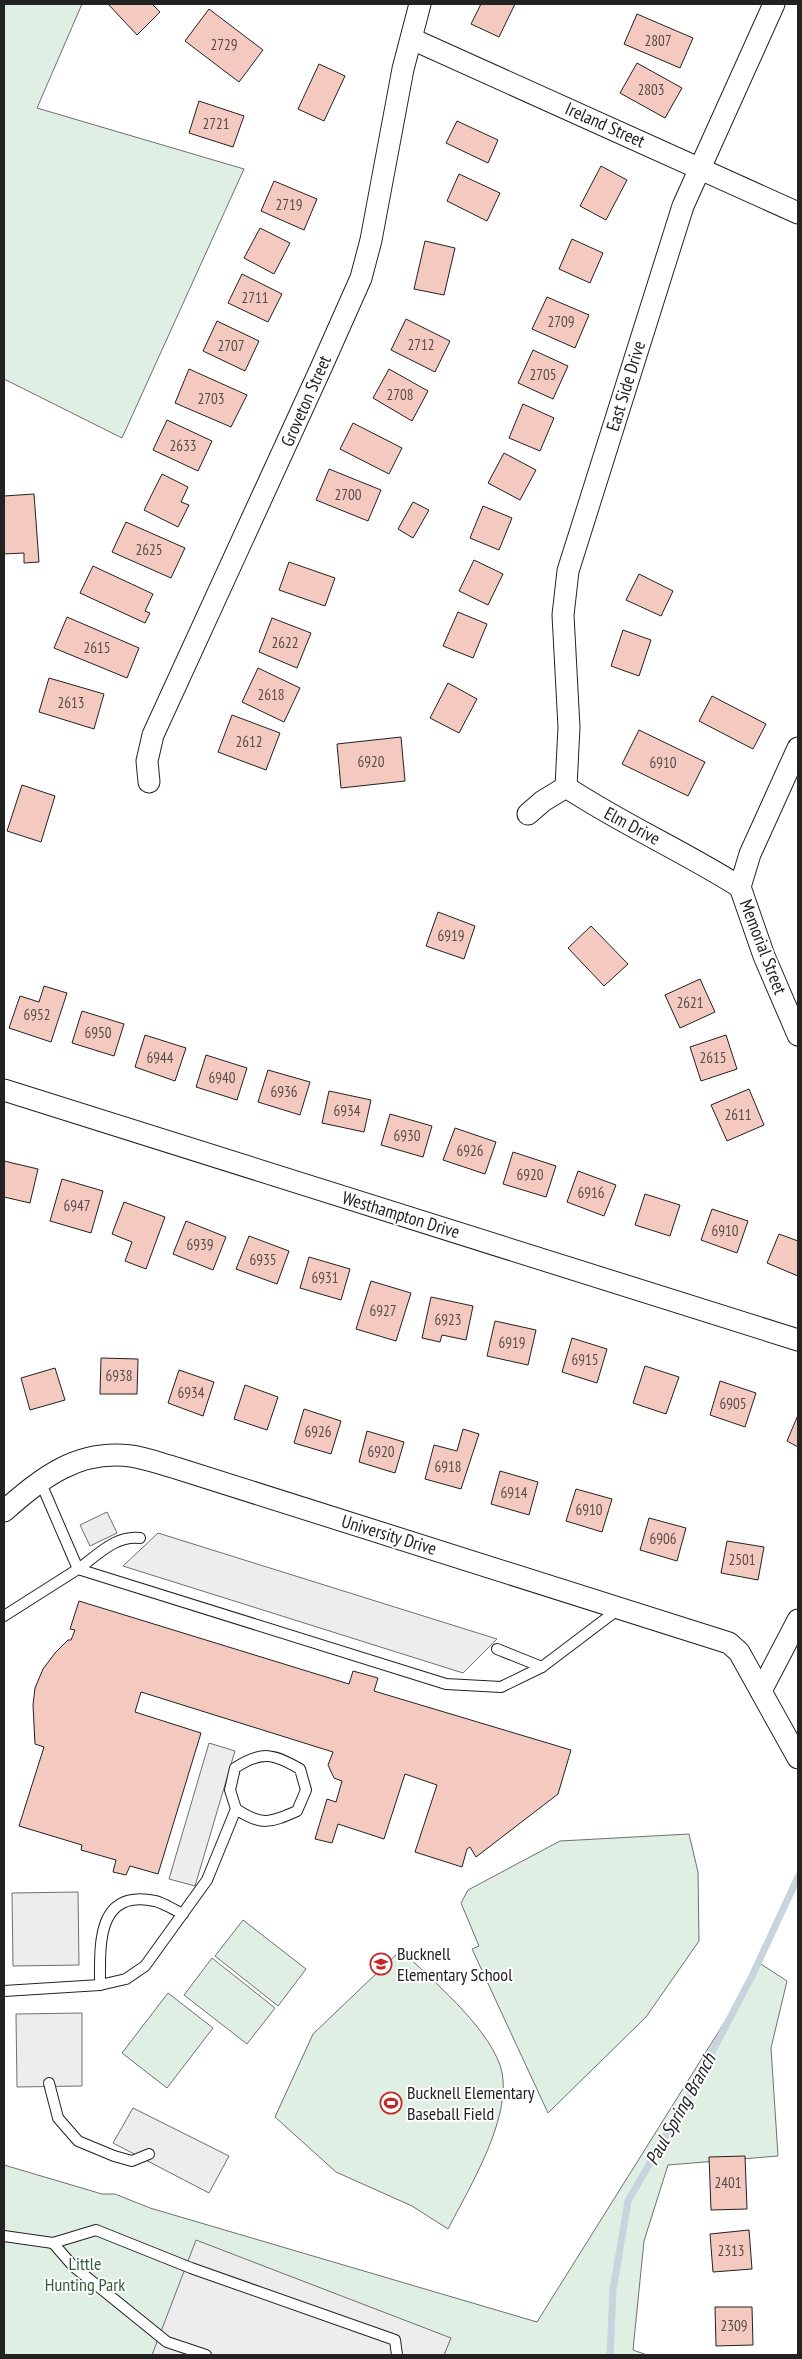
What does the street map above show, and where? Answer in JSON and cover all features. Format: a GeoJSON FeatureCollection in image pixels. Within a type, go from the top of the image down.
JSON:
{"type":"FeatureCollection","features":[{"type":"Feature","properties":{"kind":"street","name":"Groveton Street"},"geometry":{"type":"LineString","coordinates":[[149,782],[147,761],[153,735],[322,368],[361,278],[372,240],[403,70],[420,4]]}},
{"type":"Feature","properties":{"kind":"street","name":"East Side Drive"},"geometry":{"type":"LineString","coordinates":[[566,787],[568,727],[563,615],[568,571],[674,233],[699,168],[774,4]]}},
{"type":"Feature","properties":{"kind":"street","name":"Ireland Street"},"geometry":{"type":"LineString","coordinates":[[412,39],[798,213]]}},
{"type":"Feature","properties":{"kind":"street","name":"Memorial Street"},"geometry":{"type":"LineString","coordinates":[[798,748],[750,854],[740,887],[764,956],[798,1035]]}},
{"type":"Feature","properties":{"kind":"street"},"geometry":{"type":"LineString","coordinates":[[528,814],[542,801],[566,787]]}},
{"type":"Feature","properties":{"kind":"street","name":"Elm Drive"},"geometry":{"type":"LineString","coordinates":[[566,787],[604,812],[698,860],[740,887]]}},
{"type":"Feature","properties":{"kind":"street","name":"Westhampton Drive"},"geometry":{"type":"LineString","coordinates":[[4,1090],[798,1340]]}},
{"type":"Feature","properties":{"kind":"street","name":"University Drive"},"geometry":{"type":"LineString","coordinates":[[4,1512],[40,1482],[66,1465],[86,1458],[107,1455],[132,1456],[195,1474],[730,1643],[739,1652],[798,1758]]}},
{"type":"Feature","properties":{"kind":"street"},"geometry":{"type":"LineString","coordinates":[[761,1690],[798,1620]]}},
{"type":"Feature","properties":{"kind":"lane"},"geometry":{"type":"LineString","coordinates":[[40,1482],[78,1570],[446,1684],[501,1687],[542,1667],[620,1608]]}},
{"type":"Feature","properties":{"kind":"lane"},"geometry":{"type":"LineString","coordinates":[[4,1616],[78,1570],[115,1542],[128,1537],[140,1538]]}},
{"type":"Feature","properties":{"kind":"lane"},"geometry":{"type":"LineString","coordinates":[[497,1649],[542,1667]]}},
{"type":"Feature","properties":{"kind":"lane"},"geometry":{"type":"LineString","coordinates":[[4,1991],[100,1985],[126,1979],[145,1966],[207,1880],[236,1809],[230,1790],[235,1768],[249,1758],[277,1756],[300,1769],[306,1790],[297,1811],[274,1822],[251,1819],[236,1809]]}},
{"type":"Feature","properties":{"kind":"lane"},"geometry":{"type":"LineString","coordinates":[[100,1985],[100,1953],[105,1921],[116,1906],[134,1899],[156,1901],[183,1914]]}},
{"type":"Feature","properties":{"kind":"lane"},"geometry":{"type":"LineString","coordinates":[[49,2083],[58,2118],[78,2141],[114,2156],[132,2160],[148,2154]]}},
{"type":"Feature","properties":{"kind":"lane"},"geometry":{"type":"LineString","coordinates":[[4,2236],[53,2243],[96,2230],[191,2268],[395,2340],[397,2355]]}},
{"type":"Feature","properties":{"kind":"lane"},"geometry":{"type":"LineString","coordinates":[[53,2243],[73,2266],[167,2342],[206,2355]]}},
{"type":"Feature","properties":{"kind":"green space"},"geometry":{"type":"Polygon","coordinates":[[[4,4],[82,4],[37,108],[244,169],[122,438],[4,379],[4,4]]]}},
{"type":"Feature","properties":{"kind":"green space"},"geometry":{"type":"Polygon","coordinates":[[[689,1834],[698,1872],[699,1941],[646,2017],[548,2113],[472,1949],[479,1946],[461,1903],[468,1890],[560,1841],[689,1834]]]}},
{"type":"Feature","properties":{"kind":"green space"},"geometry":{"type":"Polygon","coordinates":[[[243,1920],[306,1969],[278,2006],[215,1956],[243,1920]]]}},
{"type":"Feature","properties":{"kind":"green space","name":"Bucknell Elementary Baseball Field"},"geometry":{"type":"Polygon","coordinates":[[[401,1950],[457,2003],[483,2034],[500,2065],[503,2084],[502,2105],[496,2127],[478,2171],[448,2229],[412,2206],[336,2172],[275,2117],[313,2034],[401,1950]]]}},
{"type":"Feature","properties":{"kind":"green space"},"geometry":{"type":"Polygon","coordinates":[[[212,1958],[275,2008],[247,2044],[184,1995],[212,1958]]]}},
{"type":"Feature","properties":{"kind":"green space","name":"Little Hunting Park"},"geometry":{"type":"Polygon","coordinates":[[[761,1964],[787,1981],[771,2048],[778,2156],[668,2165],[644,2241],[633,2350],[647,2355],[4,2355],[4,2165],[102,2194],[115,2194],[150,2208],[537,2322],[761,1964]]]}},
{"type":"Feature","properties":{"kind":"green space"},"geometry":{"type":"Polygon","coordinates":[[[168,1993],[213,2028],[167,2088],[122,2053],[168,1993]]]}},
{"type":"Feature","properties":{"kind":"shaded area"},"geometry":{"type":"Polygon","coordinates":[[[107,1512],[117,1533],[90,1546],[80,1525],[107,1512]]]}},
{"type":"Feature","properties":{"kind":"shaded area"},"geometry":{"type":"Polygon","coordinates":[[[158,1533],[497,1639],[463,1673],[123,1566],[158,1533]]]}},
{"type":"Feature","properties":{"kind":"shaded area"},"geometry":{"type":"Polygon","coordinates":[[[209,1743],[235,1751],[195,1886],[169,1879],[209,1743]]]}},
{"type":"Feature","properties":{"kind":"shaded area"},"geometry":{"type":"Polygon","coordinates":[[[78,1892],[79,1965],[13,1966],[12,1893],[78,1892]]]}},
{"type":"Feature","properties":{"kind":"shaded area"},"geometry":{"type":"Polygon","coordinates":[[[82,2013],[82,2086],[17,2087],[16,2014],[82,2013]]]}},
{"type":"Feature","properties":{"kind":"shaded area"},"geometry":{"type":"Polygon","coordinates":[[[133,2108],[229,2156],[209,2193],[113,2143],[133,2108]]]}},
{"type":"Feature","properties":{"kind":"shaded area"},"geometry":{"type":"Polygon","coordinates":[[[196,2240],[451,2338],[444,2355],[152,2355],[196,2240]]]}},
{"type":"Feature","properties":{"kind":"building"},"geometry":{"type":"Polygon","coordinates":[[[108,4],[152,4],[160,12],[137,35],[108,4]]]}},
{"type":"Feature","properties":{"kind":"building"},"geometry":{"type":"Polygon","coordinates":[[[481,4],[515,4],[499,37],[471,24],[481,4]]]}},
{"type":"Feature","properties":{"kind":"building"},"geometry":{"type":"Polygon","coordinates":[[[209,9],[263,50],[239,82],[185,41],[209,9]]]}},
{"type":"Feature","properties":{"kind":"building"},"geometry":{"type":"Polygon","coordinates":[[[637,14],[693,38],[680,68],[624,44],[637,14]]]}},
{"type":"Feature","properties":{"kind":"building"},"geometry":{"type":"Polygon","coordinates":[[[637,63],[682,88],[665,118],[620,93],[637,63]]]}},
{"type":"Feature","properties":{"kind":"building"},"geometry":{"type":"Polygon","coordinates":[[[319,64],[345,76],[324,121],[298,109],[319,64]]]}},
{"type":"Feature","properties":{"kind":"building"},"geometry":{"type":"Polygon","coordinates":[[[199,101],[244,116],[233,147],[189,133],[199,101]]]}},
{"type":"Feature","properties":{"kind":"building"},"geometry":{"type":"Polygon","coordinates":[[[457,121],[498,140],[488,163],[446,143],[457,121]]]}},
{"type":"Feature","properties":{"kind":"building"},"geometry":{"type":"Polygon","coordinates":[[[601,166],[627,180],[606,220],[580,206],[601,166]]]}},
{"type":"Feature","properties":{"kind":"building"},"geometry":{"type":"Polygon","coordinates":[[[459,174],[500,193],[487,221],[447,201],[459,174]]]}},
{"type":"Feature","properties":{"kind":"building"},"geometry":{"type":"Polygon","coordinates":[[[274,181],[317,199],[304,230],[261,211],[274,181]]]}},
{"type":"Feature","properties":{"kind":"building"},"geometry":{"type":"Polygon","coordinates":[[[260,228],[290,243],[274,274],[244,258],[260,228]]]}},
{"type":"Feature","properties":{"kind":"building"},"geometry":{"type":"Polygon","coordinates":[[[572,239],[603,253],[590,283],[559,269],[572,239]]]}},
{"type":"Feature","properties":{"kind":"building"},"geometry":{"type":"Polygon","coordinates":[[[425,241],[455,248],[444,295],[414,289],[425,241]]]}},
{"type":"Feature","properties":{"kind":"building"},"geometry":{"type":"Polygon","coordinates":[[[242,274],[282,294],[268,322],[228,303],[242,274]]]}},
{"type":"Feature","properties":{"kind":"building"},"geometry":{"type":"Polygon","coordinates":[[[547,297],[589,315],[575,348],[532,329],[547,297]]]}},
{"type":"Feature","properties":{"kind":"building"},"geometry":{"type":"Polygon","coordinates":[[[406,319],[450,341],[435,372],[391,350],[406,319]]]}},
{"type":"Feature","properties":{"kind":"building"},"geometry":{"type":"Polygon","coordinates":[[[217,321],[259,341],[245,371],[203,351],[217,321]]]}},
{"type":"Feature","properties":{"kind":"building"},"geometry":{"type":"Polygon","coordinates":[[[533,350],[568,366],[553,399],[518,383],[533,350]]]}},
{"type":"Feature","properties":{"kind":"building"},"geometry":{"type":"Polygon","coordinates":[[[189,369],[247,395],[231,427],[175,403],[189,369]]]}},
{"type":"Feature","properties":{"kind":"building"},"geometry":{"type":"Polygon","coordinates":[[[389,369],[428,391],[412,421],[373,398],[389,369]]]}},
{"type":"Feature","properties":{"kind":"building"},"geometry":{"type":"Polygon","coordinates":[[[523,404],[554,418],[540,451],[509,438],[523,404]]]}},
{"type":"Feature","properties":{"kind":"building"},"geometry":{"type":"Polygon","coordinates":[[[167,420],[212,441],[198,471],[153,450],[167,420]]]}},
{"type":"Feature","properties":{"kind":"building"},"geometry":{"type":"Polygon","coordinates":[[[353,423],[402,448],[389,474],[340,449],[353,423]]]}},
{"type":"Feature","properties":{"kind":"building"},"geometry":{"type":"Polygon","coordinates":[[[504,453],[536,470],[520,500],[488,483],[504,453]]]}},
{"type":"Feature","properties":{"kind":"building"},"geometry":{"type":"Polygon","coordinates":[[[329,469],[381,490],[368,521],[316,500],[329,469]]]}},
{"type":"Feature","properties":{"kind":"building"},"geometry":{"type":"Polygon","coordinates":[[[162,474],[188,487],[181,502],[189,505],[178,527],[144,510],[162,474]]]}},
{"type":"Feature","properties":{"kind":"building"},"geometry":{"type":"Polygon","coordinates":[[[34,494],[39,562],[24,563],[24,553],[4,554],[4,496],[34,494]]]}},
{"type":"Feature","properties":{"kind":"building"},"geometry":{"type":"Polygon","coordinates":[[[413,502],[429,510],[413,538],[398,529],[413,502]]]}},
{"type":"Feature","properties":{"kind":"building"},"geometry":{"type":"Polygon","coordinates":[[[483,506],[512,518],[499,550],[470,538],[483,506]]]}},
{"type":"Feature","properties":{"kind":"building"},"geometry":{"type":"Polygon","coordinates":[[[126,522],[185,548],[171,578],[112,552],[126,522]]]}},
{"type":"Feature","properties":{"kind":"building"},"geometry":{"type":"Polygon","coordinates":[[[474,560],[503,574],[488,605],[459,591],[474,560]]]}},
{"type":"Feature","properties":{"kind":"building"},"geometry":{"type":"Polygon","coordinates":[[[289,562],[335,578],[325,606],[279,590],[289,562]]]}},
{"type":"Feature","properties":{"kind":"building"},"geometry":{"type":"Polygon","coordinates":[[[93,566],[153,594],[145,611],[150,613],[145,623],[80,593],[93,566]]]}},
{"type":"Feature","properties":{"kind":"building"},"geometry":{"type":"Polygon","coordinates":[[[639,574],[673,591],[661,616],[626,600],[639,574]]]}},
{"type":"Feature","properties":{"kind":"building"},"geometry":{"type":"Polygon","coordinates":[[[458,612],[487,624],[473,658],[443,646],[458,612]]]}},
{"type":"Feature","properties":{"kind":"building"},"geometry":{"type":"Polygon","coordinates":[[[67,617],[139,648],[127,678],[54,648],[67,617]]]}},
{"type":"Feature","properties":{"kind":"building"},"geometry":{"type":"Polygon","coordinates":[[[272,618],[311,633],[297,668],[259,652],[272,618]]]}},
{"type":"Feature","properties":{"kind":"building"},"geometry":{"type":"Polygon","coordinates":[[[623,630],[651,640],[639,676],[611,666],[623,630]]]}},
{"type":"Feature","properties":{"kind":"building"},"geometry":{"type":"Polygon","coordinates":[[[258,668],[300,688],[284,722],[242,702],[258,668]]]}},
{"type":"Feature","properties":{"kind":"building"},"geometry":{"type":"Polygon","coordinates":[[[49,678],[104,694],[94,729],[39,712],[49,678]]]}},
{"type":"Feature","properties":{"kind":"building"},"geometry":{"type":"Polygon","coordinates":[[[448,683],[477,699],[459,733],[430,718],[448,683]]]}},
{"type":"Feature","properties":{"kind":"building"},"geometry":{"type":"Polygon","coordinates":[[[712,696],[766,724],[753,749],[699,721],[712,696]]]}},
{"type":"Feature","properties":{"kind":"building"},"geometry":{"type":"Polygon","coordinates":[[[232,715],[280,733],[266,770],[218,752],[232,715]]]}},
{"type":"Feature","properties":{"kind":"building"},"geometry":{"type":"Polygon","coordinates":[[[639,730],[705,762],[688,796],[622,764],[639,730]]]}},
{"type":"Feature","properties":{"kind":"building"},"geometry":{"type":"Polygon","coordinates":[[[401,737],[405,781],[341,788],[337,744],[401,737]]]}},
{"type":"Feature","properties":{"kind":"building"},"geometry":{"type":"Polygon","coordinates":[[[22,785],[55,796],[41,842],[7,831],[22,785]]]}},
{"type":"Feature","properties":{"kind":"building"},"geometry":{"type":"Polygon","coordinates":[[[438,912],[475,926],[464,959],[426,946],[438,912]]]}},
{"type":"Feature","properties":{"kind":"building"},"geometry":{"type":"Polygon","coordinates":[[[591,926],[628,964],[604,986],[568,948],[591,926]]]}},
{"type":"Feature","properties":{"kind":"building"},"geometry":{"type":"Polygon","coordinates":[[[700,979],[715,1012],[680,1028],[665,995],[700,979]]]}},
{"type":"Feature","properties":{"kind":"building"},"geometry":{"type":"Polygon","coordinates":[[[44,986],[67,993],[51,1042],[9,1028],[20,996],[39,1002],[44,986]]]}},
{"type":"Feature","properties":{"kind":"building"},"geometry":{"type":"Polygon","coordinates":[[[82,1011],[124,1024],[114,1056],[72,1043],[82,1011]]]}},
{"type":"Feature","properties":{"kind":"building"},"geometry":{"type":"Polygon","coordinates":[[[145,1035],[186,1048],[175,1081],[135,1067],[145,1035]]]}},
{"type":"Feature","properties":{"kind":"building"},"geometry":{"type":"Polygon","coordinates":[[[726,1035],[737,1069],[701,1081],[690,1047],[726,1035]]]}},
{"type":"Feature","properties":{"kind":"building"},"geometry":{"type":"Polygon","coordinates":[[[206,1055],[247,1068],[237,1100],[196,1087],[206,1055]]]}},
{"type":"Feature","properties":{"kind":"building"},"geometry":{"type":"Polygon","coordinates":[[[268,1070],[310,1082],[300,1115],[258,1102],[268,1070]]]}},
{"type":"Feature","properties":{"kind":"building"},"geometry":{"type":"Polygon","coordinates":[[[749,1089],[764,1125],[727,1141],[711,1105],[749,1089]]]}},
{"type":"Feature","properties":{"kind":"building"},"geometry":{"type":"Polygon","coordinates":[[[329,1091],[371,1100],[364,1132],[322,1123],[329,1091]]]}},
{"type":"Feature","properties":{"kind":"building"},"geometry":{"type":"Polygon","coordinates":[[[390,1114],[432,1126],[423,1157],[381,1145],[390,1114]]]}},
{"type":"Feature","properties":{"kind":"building"},"geometry":{"type":"Polygon","coordinates":[[[455,1128],[496,1142],[485,1174],[443,1160],[455,1128]]]}},
{"type":"Feature","properties":{"kind":"building"},"geometry":{"type":"Polygon","coordinates":[[[513,1152],[556,1166],[546,1197],[503,1184],[513,1152]]]}},
{"type":"Feature","properties":{"kind":"building"},"geometry":{"type":"Polygon","coordinates":[[[4,1161],[38,1169],[30,1203],[4,1197],[4,1161]]]}},
{"type":"Feature","properties":{"kind":"building"},"geometry":{"type":"Polygon","coordinates":[[[578,1171],[616,1185],[604,1216],[567,1202],[578,1171]]]}},
{"type":"Feature","properties":{"kind":"building"},"geometry":{"type":"Polygon","coordinates":[[[62,1179],[103,1191],[91,1233],[50,1221],[62,1179]]]}},
{"type":"Feature","properties":{"kind":"building"},"geometry":{"type":"Polygon","coordinates":[[[645,1194],[680,1205],[670,1236],[635,1225],[645,1194]]]}},
{"type":"Feature","properties":{"kind":"building"},"geometry":{"type":"Polygon","coordinates":[[[124,1202],[165,1217],[146,1269],[125,1261],[132,1242],[112,1234],[124,1202]]]}},
{"type":"Feature","properties":{"kind":"building"},"geometry":{"type":"Polygon","coordinates":[[[712,1209],[748,1221],[737,1253],[701,1240],[712,1209]]]}},
{"type":"Feature","properties":{"kind":"building"},"geometry":{"type":"Polygon","coordinates":[[[186,1221],[226,1237],[213,1270],[173,1254],[186,1221]]]}},
{"type":"Feature","properties":{"kind":"building"},"geometry":{"type":"Polygon","coordinates":[[[779,1234],[798,1241],[798,1276],[767,1263],[779,1234]]]}},
{"type":"Feature","properties":{"kind":"building"},"geometry":{"type":"Polygon","coordinates":[[[249,1236],[289,1251],[277,1284],[236,1269],[249,1236]]]}},
{"type":"Feature","properties":{"kind":"building"},"geometry":{"type":"Polygon","coordinates":[[[309,1257],[350,1269],[341,1300],[300,1288],[309,1257]]]}},
{"type":"Feature","properties":{"kind":"building"},"geometry":{"type":"Polygon","coordinates":[[[371,1281],[411,1293],[396,1341],[356,1329],[371,1281]]]}},
{"type":"Feature","properties":{"kind":"building"},"geometry":{"type":"Polygon","coordinates":[[[431,1297],[473,1306],[466,1340],[442,1335],[440,1342],[422,1338],[431,1297]]]}},
{"type":"Feature","properties":{"kind":"building"},"geometry":{"type":"Polygon","coordinates":[[[495,1321],[536,1330],[528,1365],[487,1356],[495,1321]]]}},
{"type":"Feature","properties":{"kind":"building"},"geometry":{"type":"Polygon","coordinates":[[[572,1338],[607,1349],[597,1383],[562,1372],[572,1338]]]}},
{"type":"Feature","properties":{"kind":"building"},"geometry":{"type":"Polygon","coordinates":[[[101,1358],[138,1359],[137,1394],[100,1394],[101,1358]]]}},
{"type":"Feature","properties":{"kind":"building"},"geometry":{"type":"Polygon","coordinates":[[[645,1366],[679,1377],[666,1414],[633,1403],[645,1366]]]}},
{"type":"Feature","properties":{"kind":"building"},"geometry":{"type":"Polygon","coordinates":[[[55,1368],[65,1400],[30,1410],[21,1378],[55,1368]]]}},
{"type":"Feature","properties":{"kind":"building"},"geometry":{"type":"Polygon","coordinates":[[[179,1370],[214,1382],[203,1416],[168,1403],[179,1370]]]}},
{"type":"Feature","properties":{"kind":"building"},"geometry":{"type":"Polygon","coordinates":[[[720,1381],[756,1393],[745,1427],[710,1415],[720,1381]]]}},
{"type":"Feature","properties":{"kind":"building"},"geometry":{"type":"Polygon","coordinates":[[[245,1385],[278,1397],[267,1430],[234,1419],[245,1385]]]}},
{"type":"Feature","properties":{"kind":"building"},"geometry":{"type":"Polygon","coordinates":[[[304,1409],[341,1421],[331,1454],[294,1443],[304,1409]]]}},
{"type":"Feature","properties":{"kind":"building"},"geometry":{"type":"Polygon","coordinates":[[[798,1415],[798,1447],[787,1441],[798,1415]]]}},
{"type":"Feature","properties":{"kind":"building"},"geometry":{"type":"Polygon","coordinates":[[[463,1429],[479,1434],[461,1489],[425,1479],[434,1445],[457,1451],[463,1429]]]}},
{"type":"Feature","properties":{"kind":"building"},"geometry":{"type":"Polygon","coordinates":[[[367,1431],[404,1442],[395,1473],[359,1462],[367,1431]]]}},
{"type":"Feature","properties":{"kind":"building"},"geometry":{"type":"Polygon","coordinates":[[[500,1471],[538,1482],[529,1515],[491,1504],[500,1471]]]}},
{"type":"Feature","properties":{"kind":"building"},"geometry":{"type":"Polygon","coordinates":[[[576,1489],[612,1499],[602,1532],[566,1521],[576,1489]]]}},
{"type":"Feature","properties":{"kind":"building"},"geometry":{"type":"Polygon","coordinates":[[[649,1518],[686,1528],[677,1561],[640,1550],[649,1518]]]}},
{"type":"Feature","properties":{"kind":"building"},"geometry":{"type":"Polygon","coordinates":[[[727,1541],[764,1547],[758,1580],[721,1573],[727,1541]]]}},
{"type":"Feature","properties":{"kind":"building"},"geometry":{"type":"Polygon","coordinates":[[[79,1601],[349,1684],[353,1671],[378,1678],[374,1691],[571,1750],[558,1794],[476,1857],[470,1847],[467,1849],[462,1867],[415,1852],[437,1785],[405,1774],[384,1839],[338,1824],[332,1843],[315,1839],[327,1799],[336,1802],[342,1781],[334,1778],[328,1765],[333,1752],[141,1692],[135,1712],[201,1733],[158,1874],[130,1866],[126,1875],[113,1872],[116,1860],[81,1850],[82,1845],[19,1826],[44,1747],[35,1744],[33,1705],[35,1688],[43,1669],[55,1653],[68,1640],[71,1640],[75,1630],[70,1629],[79,1601]]]}},
{"type":"Feature","properties":{"kind":"building"},"geometry":{"type":"Polygon","coordinates":[[[745,2156],[747,2209],[711,2210],[709,2157],[745,2156]]]}},
{"type":"Feature","properties":{"kind":"building"},"geometry":{"type":"Polygon","coordinates":[[[749,2230],[752,2269],[713,2272],[710,2234],[749,2230]]]}},
{"type":"Feature","properties":{"kind":"building"},"geometry":{"type":"Polygon","coordinates":[[[715,2307],[752,2307],[753,2345],[716,2346],[715,2307]]]}},
{"type":"Feature","properties":{"kind":"waterway","name":"Paul Spring Branch"},"geometry":{"type":"LineString","coordinates":[[610,2355],[613,2290],[628,2201],[690,2094],[752,1976],[798,1877]]}},
{"type":"Feature","properties":{"kind":"place","name":"Bucknell Elementary School"},"geometry":{"type":"Point","coordinates":[381,1964]}},
{"type":"Feature","properties":{"kind":"place","name":"Bucknell Elementary Baseball Field"},"geometry":{"type":"Point","coordinates":[391,2103]}}]}
